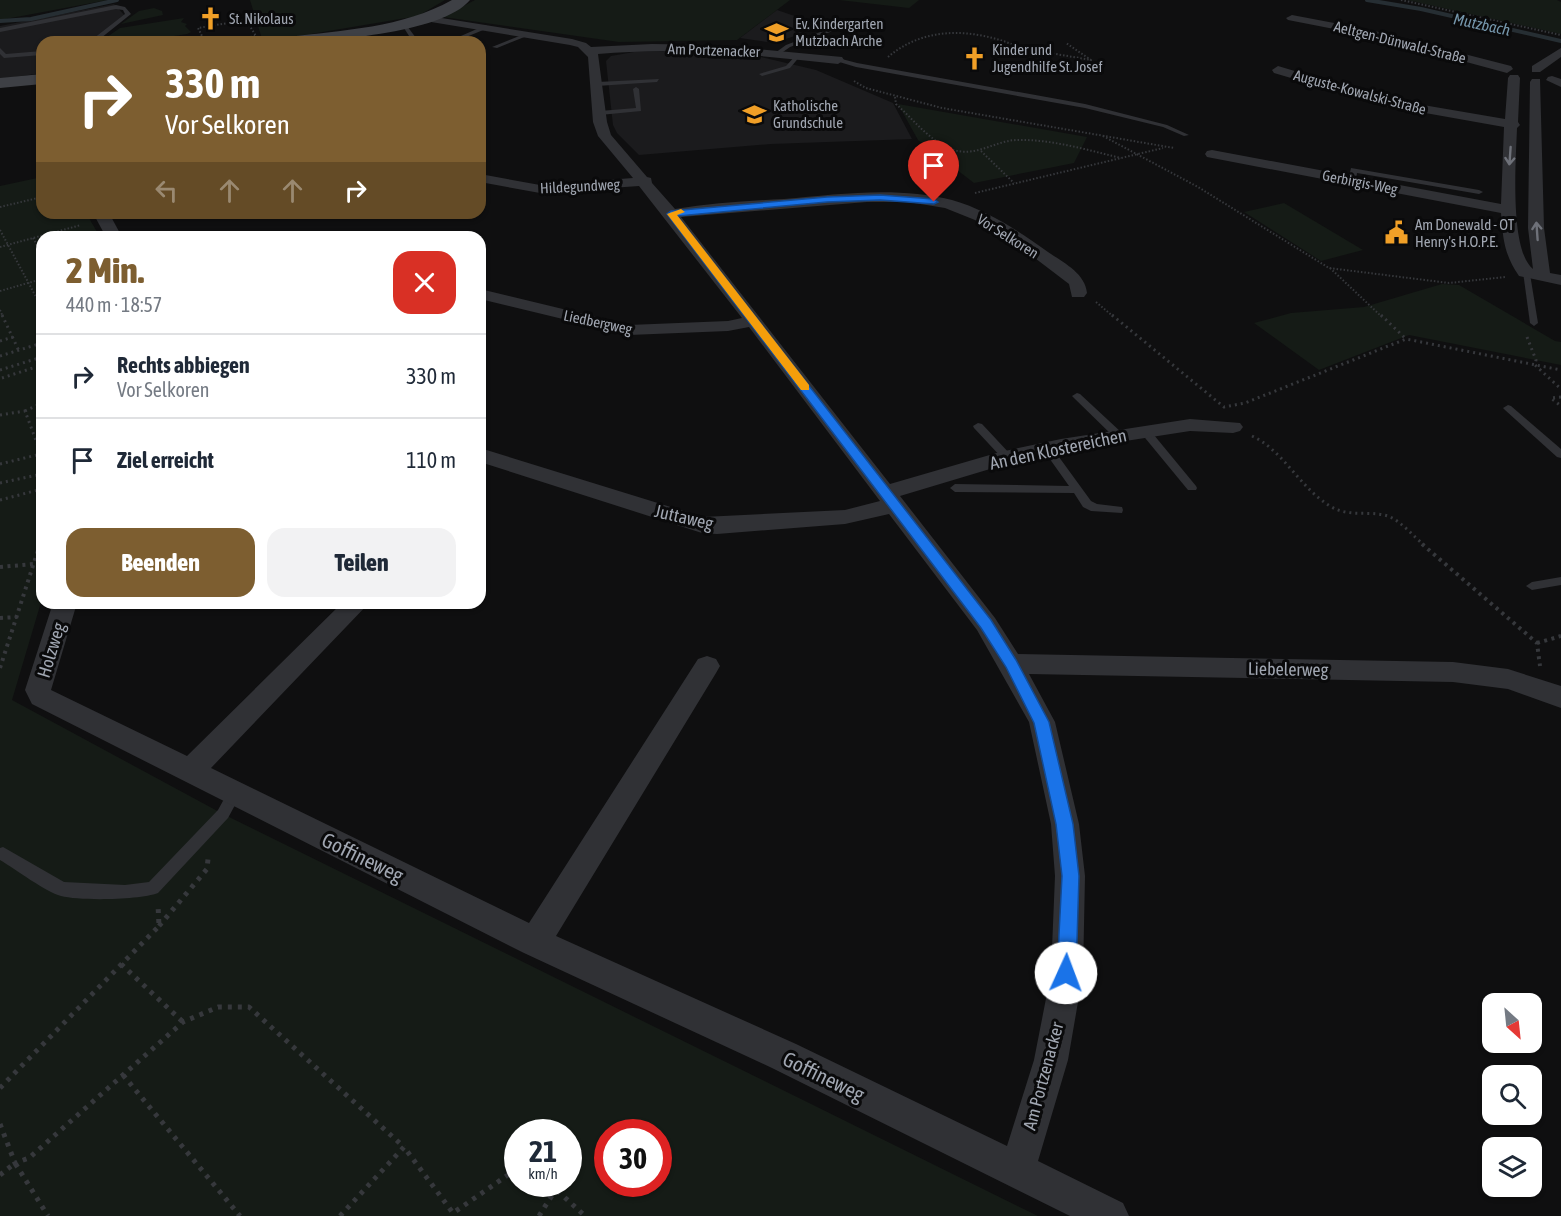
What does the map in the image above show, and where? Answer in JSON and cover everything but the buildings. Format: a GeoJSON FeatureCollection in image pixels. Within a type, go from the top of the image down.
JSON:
{"type":"FeatureCollection","features":[{"type":"Feature","properties":{"kind":"main road"},"geometry":{"type":"LineString","coordinates":[[344,36],[413,21],[463,0]]}},
{"type":"Feature","properties":{"kind":"main road"},"geometry":{"type":"LineString","coordinates":[[0,83],[36,80]]}},
{"type":"Feature","properties":{"kind":"street","name":"Aeltgen-Dünwald-Straße"},"geometry":{"type":"LineString","coordinates":[[1292,18],[1371,33],[1531,74]]}},
{"type":"Feature","properties":{"kind":"street","name":"Am Portzenacker"},"geometry":{"type":"LineString","coordinates":[[413,21],[485,36]]}},
{"type":"Feature","properties":{"kind":"street","name":"Am Portzenacker"},"geometry":{"type":"LineString","coordinates":[[486,36],[529,34],[572,42],[590,51],[594,56],[602,129],[605,135],[646,181],[986,624],[1011,664],[1042,722],[1065,824],[1070,876],[1066,973],[1051,1060],[1017,1171]]}},
{"type":"Feature","properties":{"kind":"street","name":"Am Portzenacker"},"geometry":{"type":"LineString","coordinates":[[590,51],[616,48],[725,48],[838,60]]}},
{"type":"Feature","properties":{"kind":"street"},"geometry":{"type":"LineString","coordinates":[[1561,52],[1531,74],[1513,124],[1508,210],[1515,261],[1534,274],[1561,280]]}},
{"type":"Feature","properties":{"kind":"street","name":"Auguste-Kowalski-Straße"},"geometry":{"type":"LineString","coordinates":[[1278,70],[1386,102],[1513,124]]}},
{"type":"Feature","properties":{"kind":"street"},"geometry":{"type":"LineString","coordinates":[[1531,74],[1536,228],[1534,274]]}},
{"type":"Feature","properties":{"kind":"street","name":"Gerbirgis-Weg"},"geometry":{"type":"LineString","coordinates":[[1212,154],[1352,181],[1412,186],[1508,210]]}},
{"type":"Feature","properties":{"kind":"street","name":"Hildegundweg"},"geometry":{"type":"LineString","coordinates":[[486,179],[540,189],[646,181]]}},
{"type":"Feature","properties":{"kind":"street","name":"Vor Selkoren"},"geometry":{"type":"LineString","coordinates":[[671,214],[815,201],[880,198],[949,204],[994,224],[1064,272],[1077,282],[1078,293]]}},
{"type":"Feature","properties":{"kind":"street","name":"Liedbergweg"},"geometry":{"type":"LineString","coordinates":[[486,295],[629,330],[728,326],[754,321]]}},
{"type":"Feature","properties":{"kind":"street","name":"An den Klostereichen"},"geometry":{"type":"LineString","coordinates":[[891,499],[1007,458],[1047,448],[1190,425],[1233,427]]}},
{"type":"Feature","properties":{"kind":"street","name":"Juttaweg"},"geometry":{"type":"LineString","coordinates":[[486,457],[702,525],[717,526],[845,517],[891,499]]}},
{"type":"Feature","properties":{"kind":"street","name":"Holzweg"},"geometry":{"type":"LineString","coordinates":[[41,697],[38,690],[63,609]]}},
{"type":"Feature","properties":{"kind":"street"},"geometry":{"type":"LineString","coordinates":[[190,771],[351,609]]}},
{"type":"Feature","properties":{"kind":"street","name":"Liebelerweg"},"geometry":{"type":"LineString","coordinates":[[1011,664],[1453,672],[1495,676],[1552,693]]}},
{"type":"Feature","properties":{"kind":"street"},"geometry":{"type":"LineString","coordinates":[[536,942],[707,666]]}},
{"type":"Feature","properties":{"kind":"street","name":"Goffineweg"},"geometry":{"type":"LineString","coordinates":[[41,697],[536,942],[784,1056],[1110,1216]]}},
{"type":"Feature","properties":{"kind":"lane"},"geometry":{"type":"LineString","coordinates":[[0,30],[117,7],[126,10],[128,14],[100,36]]}},
{"type":"Feature","properties":{"kind":"lane"},"geometry":{"type":"LineString","coordinates":[[413,21],[415,36]]}},
{"type":"Feature","properties":{"kind":"lane"},"geometry":{"type":"LineString","coordinates":[[778,53],[788,46],[839,27]]}},
{"type":"Feature","properties":{"kind":"lane"},"geometry":{"type":"LineString","coordinates":[[486,37],[490,37]]}},
{"type":"Feature","properties":{"kind":"lane"},"geometry":{"type":"LineString","coordinates":[[0,50],[4,56],[12,57],[36,54]]}},
{"type":"Feature","properties":{"kind":"lane"},"geometry":{"type":"LineString","coordinates":[[762,74],[788,67],[798,55]]}},
{"type":"Feature","properties":{"kind":"lane"},"geometry":{"type":"LineString","coordinates":[[838,60],[1085,106],[1165,126],[1186,135]]}},
{"type":"Feature","properties":{"kind":"lane"},"geometry":{"type":"LineString","coordinates":[[597,84],[657,80]]}},
{"type":"Feature","properties":{"kind":"lane"},"geometry":{"type":"LineString","coordinates":[[600,113],[639,110],[636,89]]}},
{"type":"Feature","properties":{"kind":"lane"},"geometry":{"type":"LineString","coordinates":[[1412,186],[1479,192]]}},
{"type":"Feature","properties":{"kind":"lane"},"geometry":{"type":"LineString","coordinates":[[1534,274],[1534,323]]}},
{"type":"Feature","properties":{"kind":"lane"},"geometry":{"type":"LineString","coordinates":[[1077,396],[1118,435]]}},
{"type":"Feature","properties":{"kind":"lane"},"geometry":{"type":"LineString","coordinates":[[1508,408],[1561,455]]}},
{"type":"Feature","properties":{"kind":"lane"},"geometry":{"type":"LineString","coordinates":[[978,426],[1007,458]]}},
{"type":"Feature","properties":{"kind":"lane"},"geometry":{"type":"LineString","coordinates":[[1145,431],[1192,488]]}},
{"type":"Feature","properties":{"kind":"lane"},"geometry":{"type":"LineString","coordinates":[[1047,448],[1091,507],[1118,510]]}},
{"type":"Feature","properties":{"kind":"lane"},"geometry":{"type":"LineString","coordinates":[[955,488],[1077,490]]}},
{"type":"Feature","properties":{"kind":"lane"},"geometry":{"type":"LineString","coordinates":[[1532,586],[1561,581]]}},
{"type":"Feature","properties":{"kind":"lane"},"geometry":{"type":"LineString","coordinates":[[3,854],[62,889],[125,892],[153,888],[223,814],[234,794]]}},
{"type":"Feature","properties":{"kind":"path"},"geometry":{"type":"LineString","coordinates":[[1401,0],[1561,35]]}},
{"type":"Feature","properties":{"kind":"path"},"geometry":{"type":"LineString","coordinates":[[202,36],[198,28],[246,20],[256,36]]}},
{"type":"Feature","properties":{"kind":"path"},"geometry":{"type":"LineString","coordinates":[[878,69],[893,51],[924,36],[940,33],[989,37],[1029,49],[1091,60],[1066,43]]}},
{"type":"Feature","properties":{"kind":"path"},"geometry":{"type":"LineString","coordinates":[[1029,49],[1045,60]]}},
{"type":"Feature","properties":{"kind":"path"},"geometry":{"type":"LineString","coordinates":[[838,60],[844,74],[866,88],[895,97],[1212,154]]}},
{"type":"Feature","properties":{"kind":"path"},"geometry":{"type":"LineString","coordinates":[[895,97],[896,104],[937,141],[951,149],[981,151],[1003,142],[1019,140],[1069,146],[1121,158]]}},
{"type":"Feature","properties":{"kind":"path"},"geometry":{"type":"LineString","coordinates":[[1103,136],[1198,187],[1329,268],[1406,339],[1561,370]]}},
{"type":"Feature","properties":{"kind":"path"},"geometry":{"type":"LineString","coordinates":[[949,204],[966,196],[1014,183],[1166,147]]}},
{"type":"Feature","properties":{"kind":"path"},"geometry":{"type":"LineString","coordinates":[[981,151],[1014,183]]}},
{"type":"Feature","properties":{"kind":"path"},"geometry":{"type":"LineString","coordinates":[[0,207],[36,198]]}},
{"type":"Feature","properties":{"kind":"path"},"geometry":{"type":"LineString","coordinates":[[57,231],[81,225]]}},
{"type":"Feature","properties":{"kind":"path"},"geometry":{"type":"LineString","coordinates":[[0,230],[36,297]]}},
{"type":"Feature","properties":{"kind":"path"},"geometry":{"type":"LineString","coordinates":[[0,247],[36,237]]}},
{"type":"Feature","properties":{"kind":"path"},"geometry":{"type":"LineString","coordinates":[[33,238],[36,243]]}},
{"type":"Feature","properties":{"kind":"path"},"geometry":{"type":"LineString","coordinates":[[1329,268],[1449,283],[1534,274]]}},
{"type":"Feature","properties":{"kind":"path"},"geometry":{"type":"LineString","coordinates":[[0,291],[36,281]]}},
{"type":"Feature","properties":{"kind":"path"},"geometry":{"type":"LineString","coordinates":[[1078,293],[1095,302],[1224,406],[1245,403],[1355,362],[1406,339]]}},
{"type":"Feature","properties":{"kind":"path"},"geometry":{"type":"LineString","coordinates":[[0,310],[19,351]]}},
{"type":"Feature","properties":{"kind":"path"},"geometry":{"type":"LineString","coordinates":[[1534,323],[1527,326],[1527,336],[1536,360],[1535,365]]}},
{"type":"Feature","properties":{"kind":"path"},"geometry":{"type":"LineString","coordinates":[[0,341],[12,337]]}},
{"type":"Feature","properties":{"kind":"path"},"geometry":{"type":"LineString","coordinates":[[0,356],[36,346]]}},
{"type":"Feature","properties":{"kind":"path"},"geometry":{"type":"LineString","coordinates":[[36,359],[0,372],[1,378],[36,367]]}},
{"type":"Feature","properties":{"kind":"path"},"geometry":{"type":"LineString","coordinates":[[1535,365],[1561,389]]}},
{"type":"Feature","properties":{"kind":"path"},"geometry":{"type":"LineString","coordinates":[[1561,397],[1551,398],[1561,406]]}},
{"type":"Feature","properties":{"kind":"path"},"geometry":{"type":"LineString","coordinates":[[0,415],[25,411],[36,406]]}},
{"type":"Feature","properties":{"kind":"path"},"geometry":{"type":"LineString","coordinates":[[25,411],[36,442]]}},
{"type":"Feature","properties":{"kind":"path"},"geometry":{"type":"LineString","coordinates":[[1233,427],[1263,441],[1327,506],[1345,513],[1383,514],[1392,518],[1537,643],[1552,693]]}},
{"type":"Feature","properties":{"kind":"path"},"geometry":{"type":"LineString","coordinates":[[0,464],[36,457]]}},
{"type":"Feature","properties":{"kind":"path"},"geometry":{"type":"LineString","coordinates":[[0,483],[36,475]]}},
{"type":"Feature","properties":{"kind":"path"},"geometry":{"type":"LineString","coordinates":[[0,500],[36,491]]}},
{"type":"Feature","properties":{"kind":"path"},"geometry":{"type":"LineString","coordinates":[[0,668],[36,557]]}},
{"type":"Feature","properties":{"kind":"path"},"geometry":{"type":"LineString","coordinates":[[0,567],[34,564]]}},
{"type":"Feature","properties":{"kind":"path"},"geometry":{"type":"LineString","coordinates":[[0,618],[17,616]]}},
{"type":"Feature","properties":{"kind":"path"},"geometry":{"type":"LineString","coordinates":[[1537,643],[1561,636]]}},
{"type":"Feature","properties":{"kind":"path"},"geometry":{"type":"LineString","coordinates":[[0,1087],[159,926],[207,869],[208,831]]}},
{"type":"Feature","properties":{"kind":"path"},"geometry":{"type":"LineString","coordinates":[[158,883],[159,926]]}},
{"type":"Feature","properties":{"kind":"path"},"geometry":{"type":"LineString","coordinates":[[122,964],[183,1022]]}},
{"type":"Feature","properties":{"kind":"path"},"geometry":{"type":"LineString","coordinates":[[0,1175],[15,1163],[29,1158],[183,1022],[218,1007],[249,1006],[404,1147],[453,1213],[504,1178]]}},
{"type":"Feature","properties":{"kind":"path"},"geometry":{"type":"LineString","coordinates":[[123,1075],[240,1216]]}},
{"type":"Feature","properties":{"kind":"path"},"geometry":{"type":"LineString","coordinates":[[0,1124],[15,1163],[48,1216]]}},
{"type":"Feature","properties":{"kind":"path"},"geometry":{"type":"LineString","coordinates":[[340,1216],[404,1147]]}},
{"type":"Feature","properties":{"kind":"path"},"geometry":{"type":"LineString","coordinates":[[539,1216],[551,1197]]}},
{"type":"Feature","properties":{"kind":"path"},"geometry":{"type":"LineString","coordinates":[[565,1197],[585,1216]]}},
{"type":"Feature","properties":{"kind":"shaded area"},"geometry":{"type":"Polygon","coordinates":[[[0,0],[108,0],[0,20],[0,0]]]}},
{"type":"Feature","properties":{"kind":"shaded area"},"geometry":{"type":"Polygon","coordinates":[[[250,0],[445,0],[418,16],[299,36],[261,36],[250,0]]]}},
{"type":"Feature","properties":{"kind":"shaded area"},"geometry":{"type":"Polygon","coordinates":[[[475,0],[790,0],[737,40],[619,42],[443,17],[475,0]]]}},
{"type":"Feature","properties":{"kind":"shaded area"},"geometry":{"type":"Polygon","coordinates":[[[839,0],[919,0],[909,8],[839,0]]]}},
{"type":"Feature","properties":{"kind":"shaded area"},"geometry":{"type":"Polygon","coordinates":[[[1407,0],[1557,0],[1561,2],[1561,34],[1407,0]]]}},
{"type":"Feature","properties":{"kind":"shaded area"},"geometry":{"type":"Polygon","coordinates":[[[114,4],[125,16],[100,36],[36,36],[36,74],[0,79],[0,26],[114,4]]]}},
{"type":"Feature","properties":{"kind":"shaded area"},"geometry":{"type":"Polygon","coordinates":[[[154,8],[162,11],[163,15],[121,24],[139,11],[154,8]]]}},
{"type":"Feature","properties":{"kind":"shaded area","name":"Ev. Kindergarten Mutzbach Arche"},"geometry":{"type":"Polygon","coordinates":[[[777,10],[824,26],[774,43],[740,38],[777,10]]]}},
{"type":"Feature","properties":{"kind":"shaded area"},"geometry":{"type":"Polygon","coordinates":[[[184,18],[181,22],[187,24],[185,26],[191,32],[174,36],[109,36],[120,28],[184,18]]]}},
{"type":"Feature","properties":{"kind":"shaded area","name":"Katholische Grundschule"},"geometry":{"type":"Polygon","coordinates":[[[736,51],[816,70],[893,103],[912,139],[771,144],[639,155],[617,133],[613,125],[606,61],[611,56],[634,52],[736,51]]]}},
{"type":"Feature","properties":{"kind":"shaded area"},"geometry":{"type":"Polygon","coordinates":[[[898,104],[1087,137],[1074,163],[974,183],[918,140],[898,104]]]}},
{"type":"Feature","properties":{"kind":"shaded area"},"geometry":{"type":"Polygon","coordinates":[[[36,178],[36,219],[90,219],[96,231],[36,231],[36,609],[39,609],[12,700],[223,814],[1038,1216],[0,1216],[0,186],[36,178]]]}},
{"type":"Feature","properties":{"kind":"shaded area"},"geometry":{"type":"Polygon","coordinates":[[[1284,203],[1363,250],[1321,261],[1244,212],[1284,203]]]}},
{"type":"Feature","properties":{"kind":"shaded area"},"geometry":{"type":"Polygon","coordinates":[[[1442,284],[1459,285],[1555,341],[1561,342],[1561,365],[1409,335],[1319,370],[1254,323],[1291,313],[1364,307],[1442,284]]]}},
{"type":"Feature","properties":{"kind":"waterway","name":"Mutzbach"},"geometry":{"type":"LineString","coordinates":[[0,21],[31,19],[117,0]]}},
{"type":"Feature","properties":{"kind":"waterway","name":"Mutzbach"},"geometry":{"type":"LineString","coordinates":[[1367,0],[1421,9],[1561,41]]}},
{"type":"Feature","properties":{"kind":"slow traffic"},"geometry":{"type":"LineString","coordinates":[[681,212],[671,214],[805,388]]}},
{"type":"Feature","properties":{"kind":"place","name":"St. Nikolaus"},"geometry":{"type":"Point","coordinates":[211,18]}},
{"type":"Feature","properties":{"kind":"place","name":"Ev. Kindergarten Mutzbach Arche"},"geometry":{"type":"Point","coordinates":[777,32]}},
{"type":"Feature","properties":{"kind":"place","name":"Kinder und Jugendhilfe St. Josef"},"geometry":{"type":"Point","coordinates":[974,58]}},
{"type":"Feature","properties":{"kind":"place","name":"Katholische Grundschule"},"geometry":{"type":"Point","coordinates":[755,114]}},
{"type":"Feature","properties":{"kind":"place","name":"Am Donewald - OT Henry's H.O.P.E."},"geometry":{"type":"Point","coordinates":[1397,233]}},
{"type":"Feature","properties":{"kind":"route"},"geometry":{"type":"LineString","coordinates":[[934,202],[880,198],[827,200],[693,210],[671,214],[986,624],[1011,664],[1042,722],[1065,824],[1070,876],[1066,973]]}}]}
